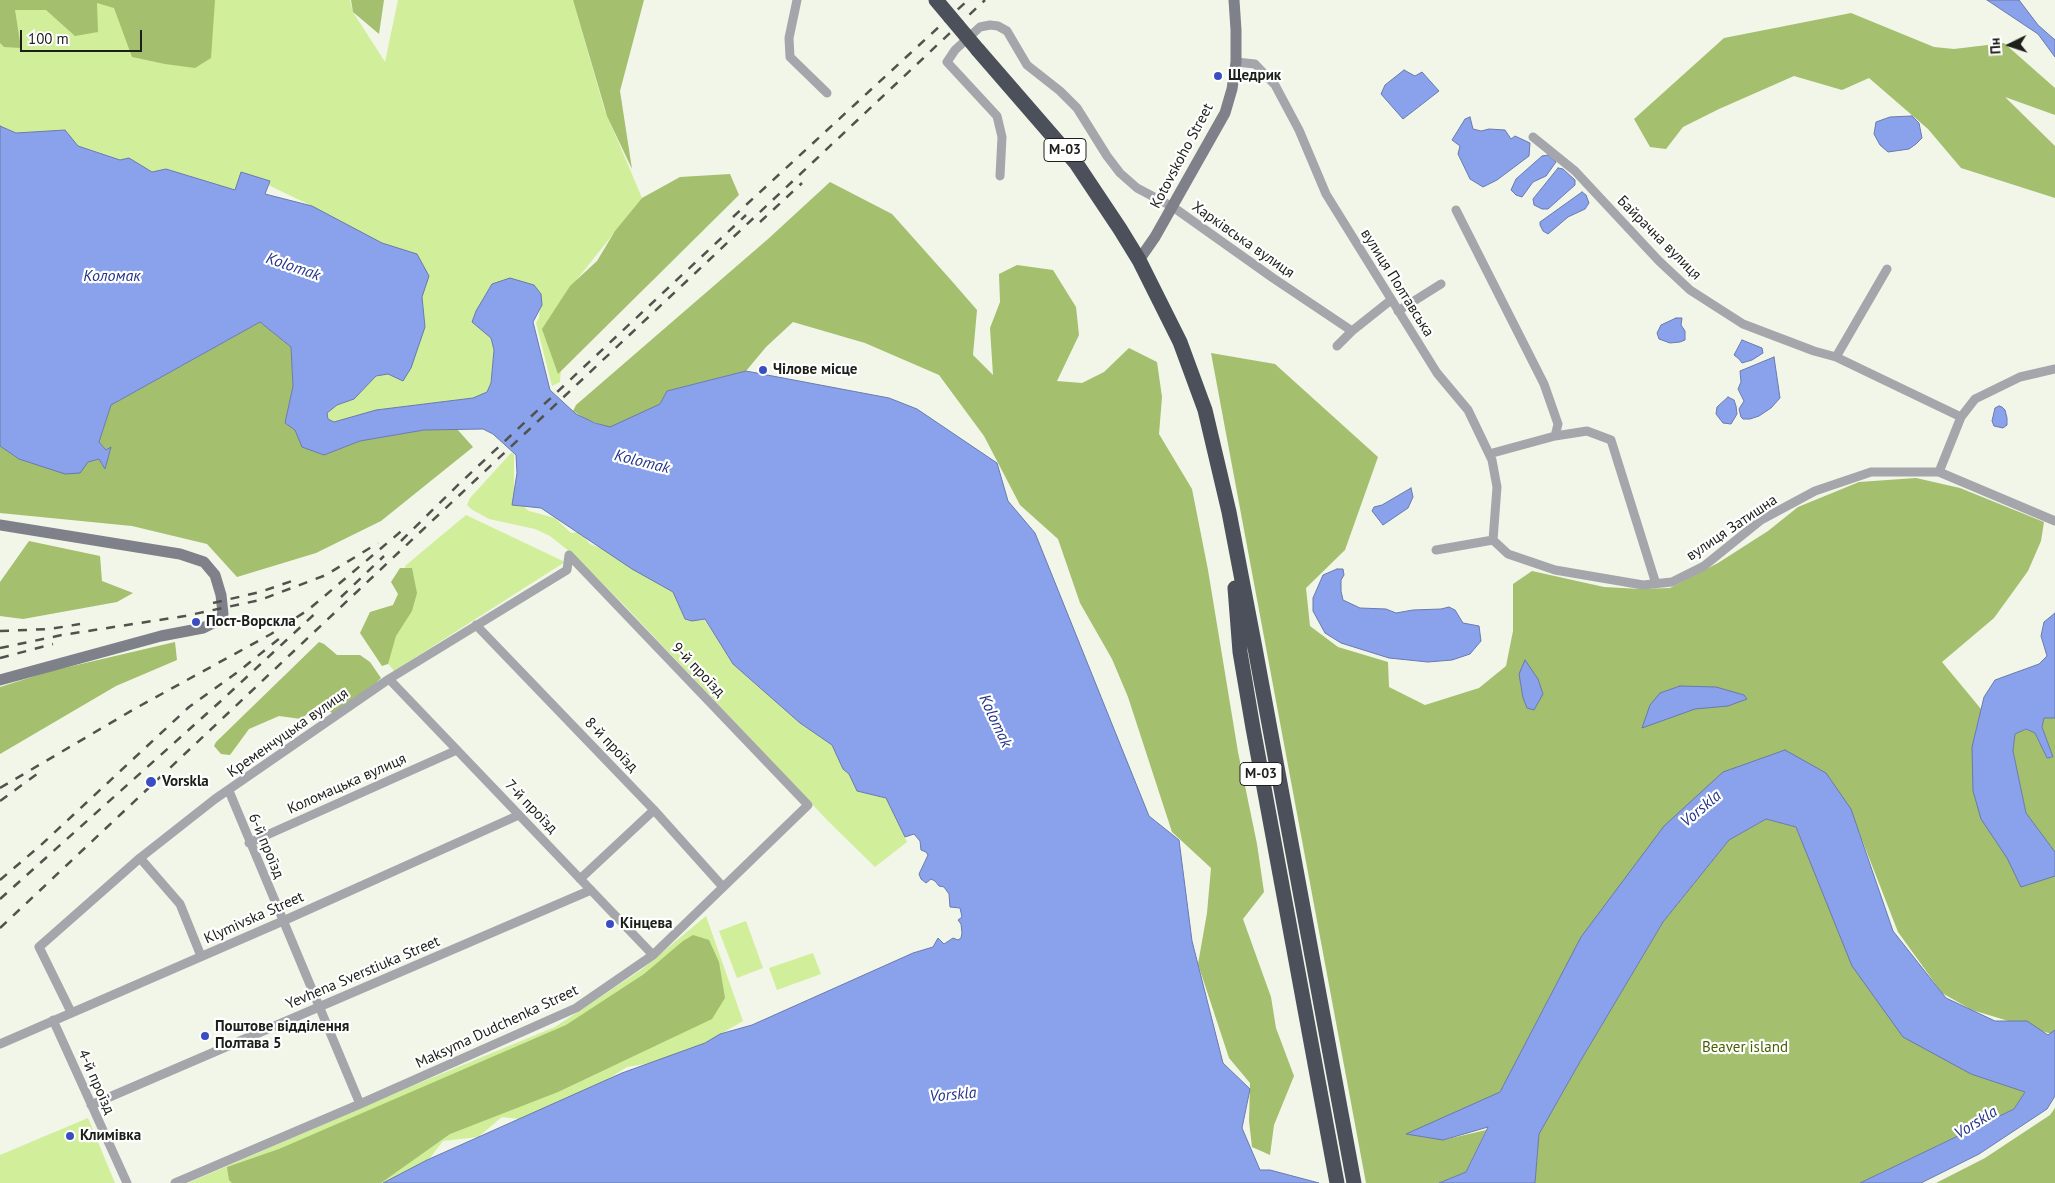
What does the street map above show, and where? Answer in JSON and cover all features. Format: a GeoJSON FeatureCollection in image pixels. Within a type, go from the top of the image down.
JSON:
{"type":"FeatureCollection","features":[{"type":"Feature","properties":{"kind":"highway","name":"М-03"},"geometry":{"type":"LineString","coordinates":[[936,0],[1076,163],[1120,229],[1139,260],[1180,342],[1206,410],[1228,512],[1354,1183]]}},
{"type":"Feature","properties":{"kind":"highway","name":"М-03"},"geometry":{"type":"LineString","coordinates":[[1228,512],[1240,652],[1336,1183]]}},
{"type":"Feature","properties":{"kind":"street"},"geometry":{"type":"LineString","coordinates":[[797,0],[789,38],[790,57],[828,92]]}},
{"type":"Feature","properties":{"kind":"street","name":"Kotovskoho Street"},"geometry":{"type":"LineString","coordinates":[[1139,260],[1156,237],[1225,113],[1232,89],[1236,62],[1234,0]]}},
{"type":"Feature","properties":{"kind":"street","name":"Харківська вулиця"},"geometry":{"type":"LineString","coordinates":[[1000,176],[1002,137],[997,116],[947,62],[955,50],[980,27],[998,26],[1007,31],[1027,65],[1060,91],[1077,108],[1107,156],[1120,173],[1137,188],[1173,207],[1272,278],[1352,332]]}},
{"type":"Feature","properties":{"kind":"street","name":"вулиця Полтавська"},"geometry":{"type":"LineString","coordinates":[[1236,62],[1256,64],[1275,85],[1299,130],[1326,194],[1437,373],[1468,410],[1489,454],[1496,487],[1493,540]]}},
{"type":"Feature","properties":{"kind":"street","name":"Байрачна вулиця"},"geometry":{"type":"LineString","coordinates":[[1533,137],[1575,171],[1658,261],[1690,290],[1743,324],[1814,351],[1836,356],[1961,417]]}},
{"type":"Feature","properties":{"kind":"street"},"geometry":{"type":"LineString","coordinates":[[1456,210],[1544,384],[1558,424],[1555,436]]}},
{"type":"Feature","properties":{"kind":"street"},"geometry":{"type":"LineString","coordinates":[[1836,356],[1887,269]]}},
{"type":"Feature","properties":{"kind":"street"},"geometry":{"type":"LineString","coordinates":[[1398,311],[1441,284]]}},
{"type":"Feature","properties":{"kind":"street"},"geometry":{"type":"LineString","coordinates":[[1337,346],[1391,300]]}},
{"type":"Feature","properties":{"kind":"street"},"geometry":{"type":"LineString","coordinates":[[2055,369],[2020,377],[1975,399],[1961,417],[1940,472],[2055,521]]}},
{"type":"Feature","properties":{"kind":"street"},"geometry":{"type":"LineString","coordinates":[[1489,454],[1555,436],[1587,431],[1611,440],[1656,584]]}},
{"type":"Feature","properties":{"kind":"street","name":"вулиця Затишна"},"geometry":{"type":"LineString","coordinates":[[1493,540],[1508,554],[1555,570],[1643,585],[1672,582],[1704,566],[1761,520],[1815,491],[1871,472],[1940,472]]}},
{"type":"Feature","properties":{"kind":"street"},"geometry":{"type":"LineString","coordinates":[[0,525],[180,554],[204,562],[215,575],[221,595],[223,614],[219,620],[203,628],[161,636],[0,680]]}},
{"type":"Feature","properties":{"kind":"street"},"geometry":{"type":"LineString","coordinates":[[1436,550],[1493,540]]}},
{"type":"Feature","properties":{"kind":"street","name":"Кременчуцька вулиця"},"geometry":{"type":"LineString","coordinates":[[71,1012],[39,947],[140,858],[215,799],[388,679],[567,570],[569,555]]}},
{"type":"Feature","properties":{"kind":"street","name":"9-й проїзд"},"geometry":{"type":"LineString","coordinates":[[569,555],[808,805]]}},
{"type":"Feature","properties":{"kind":"street","name":"8-й проїзд"},"geometry":{"type":"LineString","coordinates":[[476,625],[654,810],[723,887]]}},
{"type":"Feature","properties":{"kind":"street","name":"7-й проїзд"},"geometry":{"type":"LineString","coordinates":[[388,679],[653,955]]}},
{"type":"Feature","properties":{"kind":"street","name":"Коломацька вулиця"},"geometry":{"type":"LineString","coordinates":[[249,843],[457,750]]}},
{"type":"Feature","properties":{"kind":"street","name":"6-й проїзд"},"geometry":{"type":"LineString","coordinates":[[229,791],[249,843],[360,1104]]}},
{"type":"Feature","properties":{"kind":"street","name":"Maksyma Dudchenka Street"},"geometry":{"type":"LineString","coordinates":[[175,1183],[360,1104],[576,1008],[653,955],[808,805]]}},
{"type":"Feature","properties":{"kind":"street"},"geometry":{"type":"LineString","coordinates":[[580,879],[654,810]]}},
{"type":"Feature","properties":{"kind":"street","name":"Klymivska Street"},"geometry":{"type":"LineString","coordinates":[[0,1044],[519,815]]}},
{"type":"Feature","properties":{"kind":"street"},"geometry":{"type":"LineString","coordinates":[[140,858],[180,904],[201,956]]}},
{"type":"Feature","properties":{"kind":"street","name":"Yevhena Sverstiuka Street"},"geometry":{"type":"LineString","coordinates":[[91,1105],[591,890]]}},
{"type":"Feature","properties":{"kind":"street","name":"4-й проїзд"},"geometry":{"type":"LineString","coordinates":[[52,1020],[127,1183]]}},
{"type":"Feature","properties":{"kind":"green space"},"geometry":{"type":"Polygon","coordinates":[[[0,0],[350,0],[353,12],[385,62],[398,0],[573,0],[604,108],[642,198],[566,293],[560,382],[552,386],[536,323],[539,318],[541,297],[491,338],[494,350],[491,383],[487,392],[473,398],[378,410],[334,422],[328,419],[327,413],[337,405],[354,399],[376,376],[388,374],[403,381],[425,327],[422,297],[312,206],[241,172],[235,190],[166,169],[152,172],[129,158],[121,160],[78,146],[65,130],[16,133],[0,126],[0,0]]]}},
{"type":"Feature","properties":{"kind":"green space"},"geometry":{"type":"Polygon","coordinates":[[[0,0],[215,0],[211,58],[195,68],[132,57],[114,8],[97,3],[98,32],[75,36],[46,10],[15,10],[21,48],[4,47],[0,43],[0,0]]]}},
{"type":"Feature","properties":{"kind":"green space"},"geometry":{"type":"Polygon","coordinates":[[[351,0],[384,0],[379,34],[353,12],[351,0]]]}},
{"type":"Feature","properties":{"kind":"green space"},"geometry":{"type":"Polygon","coordinates":[[[573,0],[644,0],[620,91],[632,169],[607,116],[573,0]]]}},
{"type":"Feature","properties":{"kind":"green space"},"geometry":{"type":"Polygon","coordinates":[[[1851,13],[1934,47],[1954,49],[2004,43],[2055,88],[2055,115],[2005,97],[2055,146],[2055,198],[1961,168],[1928,129],[1869,78],[1842,90],[1794,76],[1683,127],[1666,149],[1650,147],[1634,119],[1724,38],[1851,13]]]}},
{"type":"Feature","properties":{"kind":"green space"},"geometry":{"type":"Polygon","coordinates":[[[730,174],[739,195],[558,374],[542,329],[570,286],[597,261],[615,231],[642,198],[680,177],[730,174]]]}},
{"type":"Feature","properties":{"kind":"green space"},"geometry":{"type":"Polygon","coordinates":[[[830,182],[892,214],[977,310],[973,355],[993,375],[990,328],[1000,302],[999,274],[1017,265],[1053,270],[1076,307],[1079,335],[1057,381],[1082,383],[1104,372],[1129,348],[1157,362],[1162,397],[1159,434],[1192,489],[1208,570],[1238,752],[1257,844],[1264,892],[1243,919],[1271,997],[1276,1028],[1294,1076],[1274,1125],[1270,1155],[1252,1147],[1249,1121],[1250,1083],[1229,1058],[1198,964],[1207,913],[1211,868],[1172,832],[1128,697],[1112,659],[1080,603],[1058,539],[1020,505],[984,436],[939,375],[865,343],[793,322],[766,347],[746,371],[667,391],[660,404],[610,428],[586,419],[573,411],[576,405],[768,239],[830,182]]]}},
{"type":"Feature","properties":{"kind":"green space"},"geometry":{"type":"Polygon","coordinates":[[[260,322],[291,347],[293,386],[285,423],[295,430],[303,447],[324,455],[360,441],[424,430],[457,429],[473,447],[381,521],[316,553],[237,577],[207,544],[132,526],[0,513],[0,446],[19,459],[79,473],[88,462],[99,459],[105,469],[110,448],[106,450],[99,442],[111,405],[260,322]]]}},
{"type":"Feature","properties":{"kind":"green space"},"geometry":{"type":"Polygon","coordinates":[[[1211,353],[1275,364],[1378,457],[1345,550],[1306,588],[1310,626],[1338,647],[1388,662],[1389,687],[1425,705],[1479,688],[1506,666],[1513,631],[1513,584],[1532,571],[1604,587],[1670,588],[1718,563],[1768,531],[1798,507],[1859,482],[1916,478],[1960,488],[2044,522],[2041,541],[2028,571],[1994,618],[1942,662],[1981,709],[1977,779],[2055,875],[2055,1035],[1972,1010],[1942,993],[1898,932],[1859,832],[1842,796],[1808,763],[1559,979],[1502,1089],[1489,1103],[1443,1140],[1486,1130],[1466,1172],[1439,1183],[1366,1183],[1211,353]]]}},
{"type":"Feature","properties":{"kind":"green space"},"geometry":{"type":"Polygon","coordinates":[[[511,453],[514,454],[514,495],[520,504],[529,511],[555,518],[571,533],[580,532],[590,544],[615,554],[647,577],[673,592],[685,619],[692,621],[704,619],[733,664],[800,723],[832,745],[843,769],[849,774],[857,790],[886,798],[907,842],[875,867],[829,822],[624,605],[574,555],[550,536],[535,529],[489,519],[471,509],[467,505],[470,498],[511,453]]]}},
{"type":"Feature","properties":{"kind":"green space"},"geometry":{"type":"Polygon","coordinates":[[[466,515],[565,562],[394,671],[374,646],[409,596],[405,566],[466,515]]]}},
{"type":"Feature","properties":{"kind":"green space"},"geometry":{"type":"Polygon","coordinates":[[[29,541],[100,556],[102,581],[133,593],[117,602],[23,619],[0,616],[0,582],[29,541]]]}},
{"type":"Feature","properties":{"kind":"green space"},"geometry":{"type":"Polygon","coordinates":[[[400,568],[412,568],[417,593],[412,611],[396,636],[388,664],[382,666],[360,633],[370,612],[393,605],[398,594],[391,582],[400,568]]]}},
{"type":"Feature","properties":{"kind":"green space"},"geometry":{"type":"Polygon","coordinates":[[[175,642],[177,660],[116,686],[0,754],[0,687],[51,671],[175,642]]]}},
{"type":"Feature","properties":{"kind":"green space"},"geometry":{"type":"Polygon","coordinates":[[[319,642],[337,655],[360,655],[370,662],[381,678],[367,691],[334,714],[318,705],[301,719],[279,716],[249,729],[230,755],[221,754],[214,746],[216,742],[319,642]]]}},
{"type":"Feature","properties":{"kind":"green space"},"geometry":{"type":"Polygon","coordinates":[[[2044,718],[2055,718],[2055,852],[2026,813],[2013,751],[2015,734],[2026,729],[2035,733],[2047,758],[2053,758],[2042,727],[2044,718]]]}},
{"type":"Feature","properties":{"kind":"green space","name":"Beaver island"},"geometry":{"type":"Polygon","coordinates":[[[1766,819],[1796,827],[1813,867],[1971,1074],[2025,1092],[2014,1109],[1860,1183],[1535,1183],[1539,1134],[1663,922],[1729,840],[1766,819]]]}},
{"type":"Feature","properties":{"kind":"green space"},"geometry":{"type":"Polygon","coordinates":[[[706,916],[743,1021],[705,1043],[669,1060],[627,1067],[584,1094],[525,1120],[502,1117],[478,1137],[443,1141],[430,1158],[413,1169],[383,1183],[188,1183],[424,1081],[555,1027],[641,970],[706,916]]]}},
{"type":"Feature","properties":{"kind":"green space"},"geometry":{"type":"Polygon","coordinates":[[[746,921],[763,968],[737,978],[719,931],[746,921]]]}},
{"type":"Feature","properties":{"kind":"green space"},"geometry":{"type":"Polygon","coordinates":[[[693,935],[709,940],[719,962],[725,998],[712,1019],[558,1092],[450,1134],[381,1183],[232,1183],[229,1180],[227,1167],[279,1149],[566,1025],[644,974],[683,941],[693,935]]]}},
{"type":"Feature","properties":{"kind":"green space"},"geometry":{"type":"Polygon","coordinates":[[[813,953],[821,974],[777,990],[769,968],[813,953]]]}},
{"type":"Feature","properties":{"kind":"green space"},"geometry":{"type":"Polygon","coordinates":[[[2055,1108],[2055,1183],[1936,1183],[1985,1158],[2050,1115],[2055,1108]]]}},
{"type":"Feature","properties":{"kind":"green space","name":"Климівка"},"geometry":{"type":"Polygon","coordinates":[[[88,1118],[115,1183],[0,1183],[0,1155],[88,1118]]]}},
{"type":"Feature","properties":{"kind":"water"},"geometry":{"type":"Polygon","coordinates":[[[1987,0],[2019,0],[2038,25],[2055,40],[2055,57],[2038,34],[1987,0]]]}},
{"type":"Feature","properties":{"kind":"water"},"geometry":{"type":"Polygon","coordinates":[[[1404,70],[1415,76],[1422,72],[1439,91],[1403,119],[1381,94],[1385,85],[1404,70]]]}},
{"type":"Feature","properties":{"kind":"water"},"geometry":{"type":"Polygon","coordinates":[[[1912,116],[1919,123],[1922,138],[1909,149],[1888,152],[1880,145],[1874,134],[1876,122],[1890,117],[1912,116]]]}},
{"type":"Feature","properties":{"kind":"water"},"geometry":{"type":"Polygon","coordinates":[[[1470,117],[1473,129],[1481,131],[1489,129],[1505,130],[1511,139],[1515,136],[1530,143],[1529,156],[1497,180],[1483,187],[1470,179],[1458,154],[1460,146],[1452,140],[1465,119],[1470,117]]]}},
{"type":"Feature","properties":{"kind":"water"},"geometry":{"type":"Polygon","coordinates":[[[0,126],[16,133],[65,130],[78,146],[120,160],[129,158],[152,172],[166,169],[235,190],[241,172],[270,181],[265,194],[312,206],[382,243],[417,254],[429,276],[422,297],[425,327],[411,368],[403,381],[388,374],[376,376],[354,399],[337,405],[327,413],[328,419],[334,422],[376,410],[473,398],[487,392],[491,383],[494,350],[491,338],[472,322],[476,311],[492,284],[510,278],[534,285],[541,294],[542,305],[533,322],[550,390],[576,414],[595,423],[610,427],[660,404],[667,391],[746,371],[889,398],[917,409],[997,463],[1008,501],[1035,533],[1149,816],[1179,840],[1192,941],[1223,1063],[1250,1089],[1242,1128],[1260,1170],[1270,1170],[1319,1183],[383,1183],[427,1160],[622,1073],[705,1043],[720,1034],[752,1025],[913,953],[933,947],[938,938],[944,944],[953,938],[958,940],[961,938],[962,933],[961,924],[958,920],[962,917],[960,908],[950,907],[949,894],[944,887],[939,886],[931,879],[926,883],[921,879],[919,874],[928,855],[921,850],[920,841],[914,834],[905,837],[886,798],[857,791],[849,774],[843,769],[832,745],[800,723],[733,664],[705,619],[692,621],[685,619],[673,592],[632,569],[541,508],[512,505],[517,473],[516,455],[493,434],[483,429],[424,430],[360,441],[324,455],[302,447],[295,430],[285,423],[293,386],[291,347],[260,322],[111,405],[99,442],[106,450],[111,447],[105,469],[99,459],[88,462],[80,473],[65,474],[19,459],[0,446],[0,126]]]}},
{"type":"Feature","properties":{"kind":"water"},"geometry":{"type":"Polygon","coordinates":[[[1548,155],[1556,162],[1546,176],[1533,182],[1522,197],[1516,195],[1511,190],[1516,179],[1542,156],[1548,155]]]}},
{"type":"Feature","properties":{"kind":"water"},"geometry":{"type":"Polygon","coordinates":[[[1558,168],[1563,169],[1575,180],[1575,185],[1548,209],[1542,209],[1534,205],[1533,199],[1558,168]]]}},
{"type":"Feature","properties":{"kind":"water"},"geometry":{"type":"Polygon","coordinates":[[[1582,192],[1586,195],[1589,203],[1585,209],[1568,217],[1548,234],[1543,231],[1540,222],[1582,192]]]}},
{"type":"Feature","properties":{"kind":"water"},"geometry":{"type":"Polygon","coordinates":[[[1676,318],[1682,318],[1681,325],[1685,331],[1685,340],[1670,343],[1659,339],[1657,333],[1661,325],[1676,318]]]}},
{"type":"Feature","properties":{"kind":"water"},"geometry":{"type":"Polygon","coordinates":[[[1742,340],[1762,348],[1763,353],[1752,360],[1742,363],[1734,355],[1742,340]]]}},
{"type":"Feature","properties":{"kind":"water"},"geometry":{"type":"Polygon","coordinates":[[[1774,357],[1780,398],[1771,408],[1759,416],[1743,419],[1739,409],[1744,401],[1738,389],[1741,382],[1740,371],[1774,357]]]}},
{"type":"Feature","properties":{"kind":"water"},"geometry":{"type":"Polygon","coordinates":[[[1728,397],[1734,400],[1737,414],[1731,424],[1723,423],[1716,414],[1717,407],[1728,397]]]}},
{"type":"Feature","properties":{"kind":"water"},"geometry":{"type":"Polygon","coordinates":[[[1999,406],[2005,410],[2007,418],[2007,425],[2003,428],[1994,426],[1992,421],[1995,408],[1999,406]]]}},
{"type":"Feature","properties":{"kind":"water"},"geometry":{"type":"Polygon","coordinates":[[[1411,488],[1413,497],[1408,508],[1383,525],[1372,511],[1374,507],[1382,505],[1411,488]]]}},
{"type":"Feature","properties":{"kind":"water"},"geometry":{"type":"Polygon","coordinates":[[[1337,569],[1343,569],[1344,575],[1341,580],[1341,591],[1343,600],[1360,608],[1386,609],[1396,613],[1449,607],[1455,610],[1463,623],[1479,626],[1481,641],[1470,654],[1452,660],[1428,662],[1389,658],[1341,643],[1325,633],[1313,611],[1313,598],[1323,575],[1337,569]]]}},
{"type":"Feature","properties":{"kind":"water"},"geometry":{"type":"Polygon","coordinates":[[[2055,613],[2055,718],[2044,718],[2042,727],[2053,757],[2047,758],[2035,733],[2026,729],[2015,734],[2013,751],[2026,813],[2055,852],[2055,876],[2021,887],[2007,858],[1981,819],[1973,791],[1972,747],[1984,697],[1995,680],[2039,664],[2047,656],[2041,636],[2044,622],[2055,613]]]}},
{"type":"Feature","properties":{"kind":"water"},"geometry":{"type":"Polygon","coordinates":[[[1525,660],[1538,679],[1543,694],[1534,710],[1527,708],[1523,698],[1519,674],[1525,660]]]}},
{"type":"Feature","properties":{"kind":"water"},"geometry":{"type":"Polygon","coordinates":[[[1680,686],[1716,687],[1744,695],[1747,699],[1728,706],[1695,709],[1642,728],[1650,705],[1660,693],[1680,686]]]}},
{"type":"Feature","properties":{"kind":"water"},"geometry":{"type":"Polygon","coordinates":[[[1785,750],[1826,773],[1851,809],[1893,931],[1946,998],[1995,1021],[2027,1021],[2048,1035],[2055,1030],[2055,1096],[2047,1109],[1979,1154],[1921,1183],[1860,1183],[2014,1109],[2025,1092],[1971,1074],[1903,1037],[1852,966],[1796,827],[1766,819],[1729,840],[1663,922],[1539,1134],[1535,1183],[1439,1183],[1466,1172],[1488,1127],[1443,1140],[1406,1134],[1500,1092],[1581,937],[1664,826],[1723,772],[1785,750]]]}},
{"type":"Feature","properties":{"kind":"railway"},"geometry":{"type":"LineString","coordinates":[[733,217],[968,0]]}},
{"type":"Feature","properties":{"kind":"railway"},"geometry":{"type":"LineString","coordinates":[[0,928],[985,0]]}},
{"type":"Feature","properties":{"kind":"railway"},"geometry":{"type":"LineString","coordinates":[[760,222],[802,183]]}},
{"type":"Feature","properties":{"kind":"railway"},"geometry":{"type":"LineString","coordinates":[[401,541],[459,484],[746,215]]}},
{"type":"Feature","properties":{"kind":"railway"},"geometry":{"type":"LineString","coordinates":[[0,788],[136,708],[271,634],[308,610],[405,528]]}},
{"type":"Feature","properties":{"kind":"railway"},"geometry":{"type":"LineString","coordinates":[[0,648],[62,635],[185,616],[260,600],[326,575],[378,543]]}},
{"type":"Feature","properties":{"kind":"railway"},"geometry":{"type":"LineString","coordinates":[[341,597],[384,556]]}},
{"type":"Feature","properties":{"kind":"railway"},"geometry":{"type":"LineString","coordinates":[[213,603],[260,592],[295,580]]}},
{"type":"Feature","properties":{"kind":"railway"},"geometry":{"type":"LineString","coordinates":[[0,899],[222,700],[320,609]]}},
{"type":"Feature","properties":{"kind":"railway"},"geometry":{"type":"LineString","coordinates":[[0,631],[50,629],[80,624]]}},
{"type":"Feature","properties":{"kind":"railway"},"geometry":{"type":"LineString","coordinates":[[0,880],[41,845],[189,707],[239,671],[285,634]]}},
{"type":"Feature","properties":{"kind":"railway"},"geometry":{"type":"LineString","coordinates":[[0,658],[53,644]]}},
{"type":"Feature","properties":{"kind":"railway"},"geometry":{"type":"LineString","coordinates":[[0,801],[37,774]]}},
{"type":"Feature","properties":{"kind":"place","name":"Щедрик"},"geometry":{"type":"Point","coordinates":[1218,76]}},
{"type":"Feature","properties":{"kind":"place","name":"Чілове місце"},"geometry":{"type":"Point","coordinates":[763,370]}},
{"type":"Feature","properties":{"kind":"place","name":"Пост-Ворскла"},"geometry":{"type":"Point","coordinates":[196,622]}},
{"type":"Feature","properties":{"kind":"place","name":"Vorskla"},"geometry":{"type":"Point","coordinates":[151,782]}},
{"type":"Feature","properties":{"kind":"place","name":"Кінцева"},"geometry":{"type":"Point","coordinates":[610,924]}},
{"type":"Feature","properties":{"kind":"place","name":"Поштове відділення Полтава 5"},"geometry":{"type":"Point","coordinates":[205,1036]}},
{"type":"Feature","properties":{"kind":"place","name":"Климівка"},"geometry":{"type":"Point","coordinates":[70,1136]}},
{"type":"Feature","properties":{"kind":"water label","name":"Kolomak"},"geometry":{"type":"Point","coordinates":[293,267]}},
{"type":"Feature","properties":{"kind":"water label","name":"Коломак"},"geometry":{"type":"Point","coordinates":[112,276]}},
{"type":"Feature","properties":{"kind":"water label","name":"Kolomak"},"geometry":{"type":"Point","coordinates":[642,462]}},
{"type":"Feature","properties":{"kind":"water label","name":"Kolomak"},"geometry":{"type":"Point","coordinates":[995,721]}}]}
